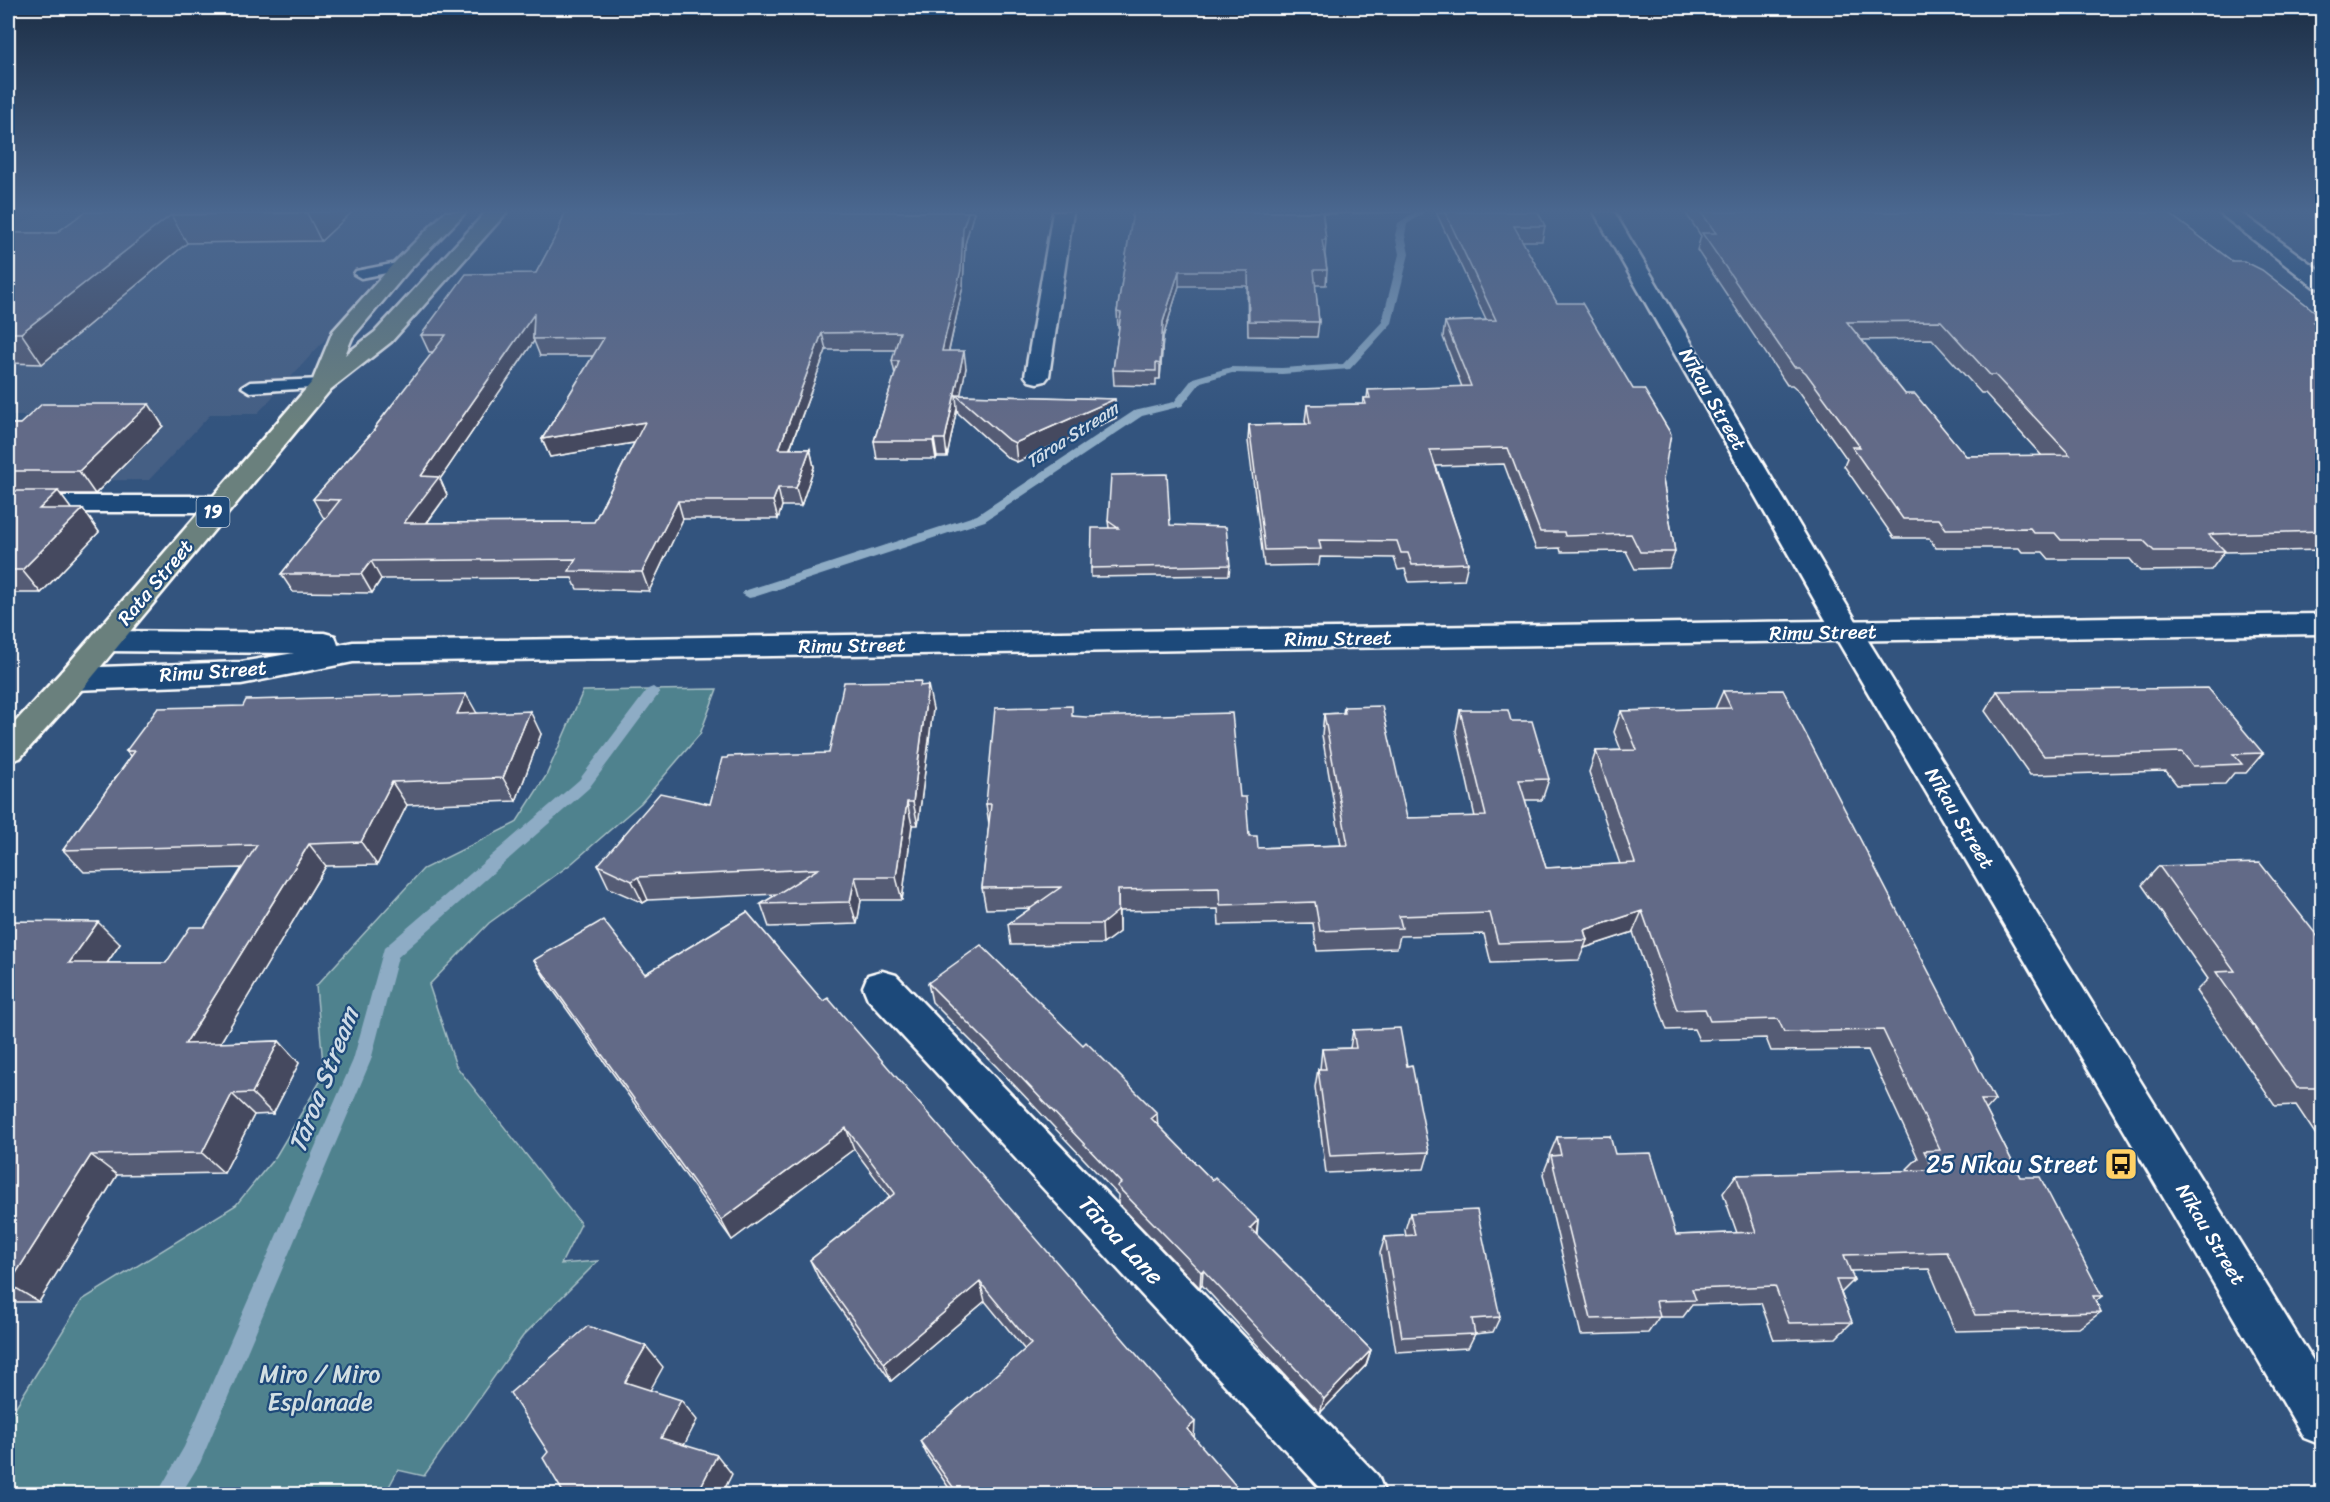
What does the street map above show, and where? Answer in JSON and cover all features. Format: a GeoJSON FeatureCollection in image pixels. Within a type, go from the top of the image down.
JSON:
{"type":"FeatureCollection","features":[{"type":"Feature","properties":{"kind":"main road","name":"Rata Street"},"geometry":{"type":"LineString","coordinates":[[323,384],[341,336],[388,282]]}},
{"type":"Feature","properties":{"kind":"main road","name":"Rata Street"},"geometry":{"type":"LineString","coordinates":[[8,750],[73,679],[323,384],[383,337],[433,282]]}},
{"type":"Feature","properties":{"kind":"street"},"geometry":{"type":"LineString","coordinates":[[1037,376],[1052,282]]}},
{"type":"Feature","properties":{"kind":"street","name":"Nīkau Street"},"geometry":{"type":"LineString","coordinates":[[1645,282],[1847,631],[2322,1420]]}},
{"type":"Feature","properties":{"kind":"street"},"geometry":{"type":"LineString","coordinates":[[8,504],[219,504]]}},
{"type":"Feature","properties":{"kind":"street","name":"Rimu Street"},"geometry":{"type":"LineString","coordinates":[[73,679],[241,673],[352,652],[2322,624]]}},
{"type":"Feature","properties":{"kind":"street","name":"Rimu Street"},"geometry":{"type":"LineString","coordinates":[[105,640],[323,643],[343,644],[352,652]]}},
{"type":"Feature","properties":{"kind":"street","name":"Tāroa Lane"},"geometry":{"type":"LineString","coordinates":[[882,987],[1360,1494]]}},
{"type":"Feature","properties":{"kind":"lane"},"geometry":{"type":"LineString","coordinates":[[250,387],[323,384]]}},
{"type":"Feature","properties":{"kind":"shaded area"},"geometry":{"type":"Polygon","coordinates":[[[8,282],[378,282],[257,414],[211,414],[149,480],[8,481],[44,416],[8,416],[8,282]]]}},
{"type":"Feature","properties":{"kind":"green space","name":"Miro / Miro Esplanade"},"geometry":{"type":"Polygon","coordinates":[[[717,689],[700,734],[641,803],[571,864],[489,923],[429,985],[456,1066],[581,1224],[561,1264],[598,1261],[523,1336],[424,1476],[398,1470],[385,1494],[8,1494],[8,1419],[82,1300],[236,1205],[276,1156],[324,1075],[316,986],[423,869],[516,823],[546,776],[583,691],[717,689]]]}},
{"type":"Feature","properties":{"kind":"building"},"geometry":{"type":"Polygon","coordinates":[[[8,282],[86,282],[21,333],[8,333],[8,282]]]}},
{"type":"Feature","properties":{"kind":"building"},"geometry":{"type":"Polygon","coordinates":[[[460,282],[958,282],[942,351],[964,351],[945,439],[874,441],[899,361],[892,361],[900,332],[822,333],[779,449],[810,449],[796,488],[778,488],[773,501],[678,501],[642,572],[569,571],[576,559],[371,561],[361,574],[281,574],[340,500],[313,499],[377,427],[375,427],[446,335],[421,335],[460,282]],[[534,314],[421,476],[439,477],[404,523],[594,522],[645,422],[542,439],[604,338],[533,339],[534,314]]]}},
{"type":"Feature","properties":{"kind":"building"},"geometry":{"type":"Polygon","coordinates":[[[1122,282],[1176,282],[1163,322],[1160,364],[1156,363],[1156,371],[1113,370],[1121,313],[1117,312],[1122,282]]]}},
{"type":"Feature","properties":{"kind":"building"},"geometry":{"type":"Polygon","coordinates":[[[1248,282],[1315,282],[1319,322],[1249,321],[1248,282]]]}},
{"type":"Feature","properties":{"kind":"building"},"geometry":{"type":"Polygon","coordinates":[[[1478,282],[1545,282],[1557,303],[1582,303],[1633,389],[1644,389],[1671,434],[1663,480],[1675,552],[1640,552],[1631,534],[1565,536],[1564,532],[1540,532],[1508,448],[1430,450],[1468,563],[1412,565],[1408,553],[1401,553],[1397,541],[1319,540],[1321,549],[1265,550],[1249,425],[1310,424],[1307,405],[1366,404],[1364,398],[1370,398],[1368,390],[1471,386],[1445,322],[1496,320],[1478,282]]]}},
{"type":"Feature","properties":{"kind":"building"},"geometry":{"type":"Polygon","coordinates":[[[1736,282],[2277,282],[2322,317],[2322,322],[2314,322],[2322,329],[2322,531],[2214,534],[2209,535],[2225,551],[2154,551],[2143,540],[2061,540],[2055,533],[2034,533],[2030,528],[1946,529],[1939,519],[1903,519],[1852,447],[1860,447],[1806,373],[1799,367],[1794,367],[1736,282]],[[1941,321],[1847,322],[1905,394],[1915,394],[1966,456],[2070,455],[1995,375],[1990,375],[1941,321]]]}},
{"type":"Feature","properties":{"kind":"building"},"geometry":{"type":"Polygon","coordinates":[[[956,395],[1115,399],[1015,443],[1007,439],[956,395]]]}},
{"type":"Feature","properties":{"kind":"building"},"geometry":{"type":"Polygon","coordinates":[[[42,404],[149,404],[79,471],[8,471],[8,424],[20,424],[42,404]]]}},
{"type":"Feature","properties":{"kind":"building"},"geometry":{"type":"Polygon","coordinates":[[[1167,474],[1170,525],[1226,527],[1230,565],[1091,568],[1092,528],[1118,528],[1108,521],[1111,475],[1167,474]]]}},
{"type":"Feature","properties":{"kind":"building"},"geometry":{"type":"Polygon","coordinates":[[[8,491],[58,491],[39,509],[83,509],[22,570],[8,570],[8,491]]]}},
{"type":"Feature","properties":{"kind":"building"},"geometry":{"type":"Polygon","coordinates":[[[921,681],[920,686],[928,685],[913,802],[907,802],[896,877],[855,877],[850,902],[761,904],[818,869],[638,877],[632,881],[598,865],[660,793],[710,804],[722,758],[829,753],[844,682],[921,681]]]}},
{"type":"Feature","properties":{"kind":"building"},"geometry":{"type":"Polygon","coordinates":[[[2208,688],[2263,753],[2233,754],[2242,764],[2193,766],[2182,752],[2044,756],[1997,691],[2208,688]]]}},
{"type":"Feature","properties":{"kind":"building"},"geometry":{"type":"Polygon","coordinates":[[[1783,690],[1995,1100],[1981,1100],[2020,1177],[2040,1177],[2102,1296],[2093,1296],[2101,1312],[1975,1315],[1947,1252],[1844,1255],[1854,1280],[1836,1280],[1852,1322],[1789,1323],[1775,1286],[1692,1289],[1696,1300],[1656,1301],[1660,1317],[1591,1319],[1551,1156],[1561,1155],[1557,1137],[1610,1136],[1615,1154],[1651,1153],[1676,1235],[1756,1232],[1736,1175],[1933,1170],[1924,1151],[1940,1150],[1883,1030],[1784,1032],[1778,1019],[1710,1021],[1705,1009],[1677,1010],[1642,911],[1584,930],[1587,940],[1498,943],[1490,913],[1399,916],[1402,928],[1320,931],[1315,902],[1220,905],[1219,888],[1118,890],[1118,911],[1102,924],[1008,924],[1061,887],[982,888],[991,804],[986,804],[995,708],[1072,706],[1072,716],[1086,717],[1232,713],[1240,797],[1246,797],[1249,836],[1257,836],[1258,848],[1348,845],[1324,714],[1345,713],[1344,707],[1382,706],[1407,818],[1486,816],[1460,710],[1508,710],[1511,721],[1532,721],[1549,779],[1519,780],[1546,868],[1635,863],[1596,751],[1637,750],[1621,711],[1731,708],[1723,691],[1783,690]]]}},
{"type":"Feature","properties":{"kind":"building"},"geometry":{"type":"Polygon","coordinates":[[[466,694],[457,714],[530,711],[503,778],[392,782],[361,842],[309,844],[185,1044],[279,1041],[252,1093],[232,1094],[202,1153],[91,1155],[8,1284],[8,921],[98,922],[69,963],[166,963],[190,927],[205,927],[257,845],[63,850],[135,751],[126,751],[158,708],[243,706],[246,700],[466,694]]]}},
{"type":"Feature","properties":{"kind":"building"},"geometry":{"type":"Polygon","coordinates":[[[2260,863],[2322,942],[2322,1093],[2319,1088],[2297,1088],[2216,972],[2235,971],[2159,866],[2260,863]]]}},
{"type":"Feature","properties":{"kind":"building"},"geometry":{"type":"Polygon","coordinates":[[[747,912],[823,1001],[828,998],[1195,1422],[1187,1429],[1243,1494],[958,1494],[920,1441],[1031,1344],[980,1282],[884,1363],[810,1260],[895,1193],[846,1128],[721,1220],[534,960],[603,920],[645,974],[747,912]]]}},
{"type":"Feature","properties":{"kind":"building"},"geometry":{"type":"Polygon","coordinates":[[[981,945],[1083,1045],[1086,1042],[1157,1113],[1151,1118],[1212,1180],[1215,1177],[1258,1220],[1250,1228],[1371,1350],[1324,1399],[1203,1270],[1201,1272],[1117,1186],[1121,1183],[928,983],[981,945]]]}},
{"type":"Feature","properties":{"kind":"building"},"geometry":{"type":"Polygon","coordinates":[[[1400,1028],[1407,1066],[1412,1065],[1429,1152],[1330,1156],[1318,1069],[1326,1069],[1322,1049],[1356,1048],[1353,1030],[1400,1028]]]}},
{"type":"Feature","properties":{"kind":"building"},"geometry":{"type":"Polygon","coordinates":[[[1477,1210],[1500,1317],[1472,1319],[1475,1334],[1402,1337],[1385,1237],[1415,1235],[1410,1213],[1477,1210]]]}},
{"type":"Feature","properties":{"kind":"building"},"geometry":{"type":"Polygon","coordinates":[[[588,1326],[646,1346],[625,1382],[681,1400],[661,1438],[717,1455],[697,1494],[564,1494],[543,1458],[548,1452],[510,1393],[588,1326]]]}},
{"type":"Feature","properties":{"kind":"waterway","name":"Tāroa Stream"},"geometry":{"type":"LineString","coordinates":[[749,594],[981,518],[1138,413],[1178,404],[1197,380],[1231,370],[1282,371],[1346,367],[1387,323],[1397,282]]}},
{"type":"Feature","properties":{"kind":"waterway","name":"Tāroa Stream"},"geometry":{"type":"LineString","coordinates":[[168,1494],[192,1455],[362,1060],[390,953],[584,784],[653,692]]}},
{"type":"Feature","properties":{"kind":"place","name":"25 Nīkau Street"},"geometry":{"type":"Point","coordinates":[2121,1164]}}]}
